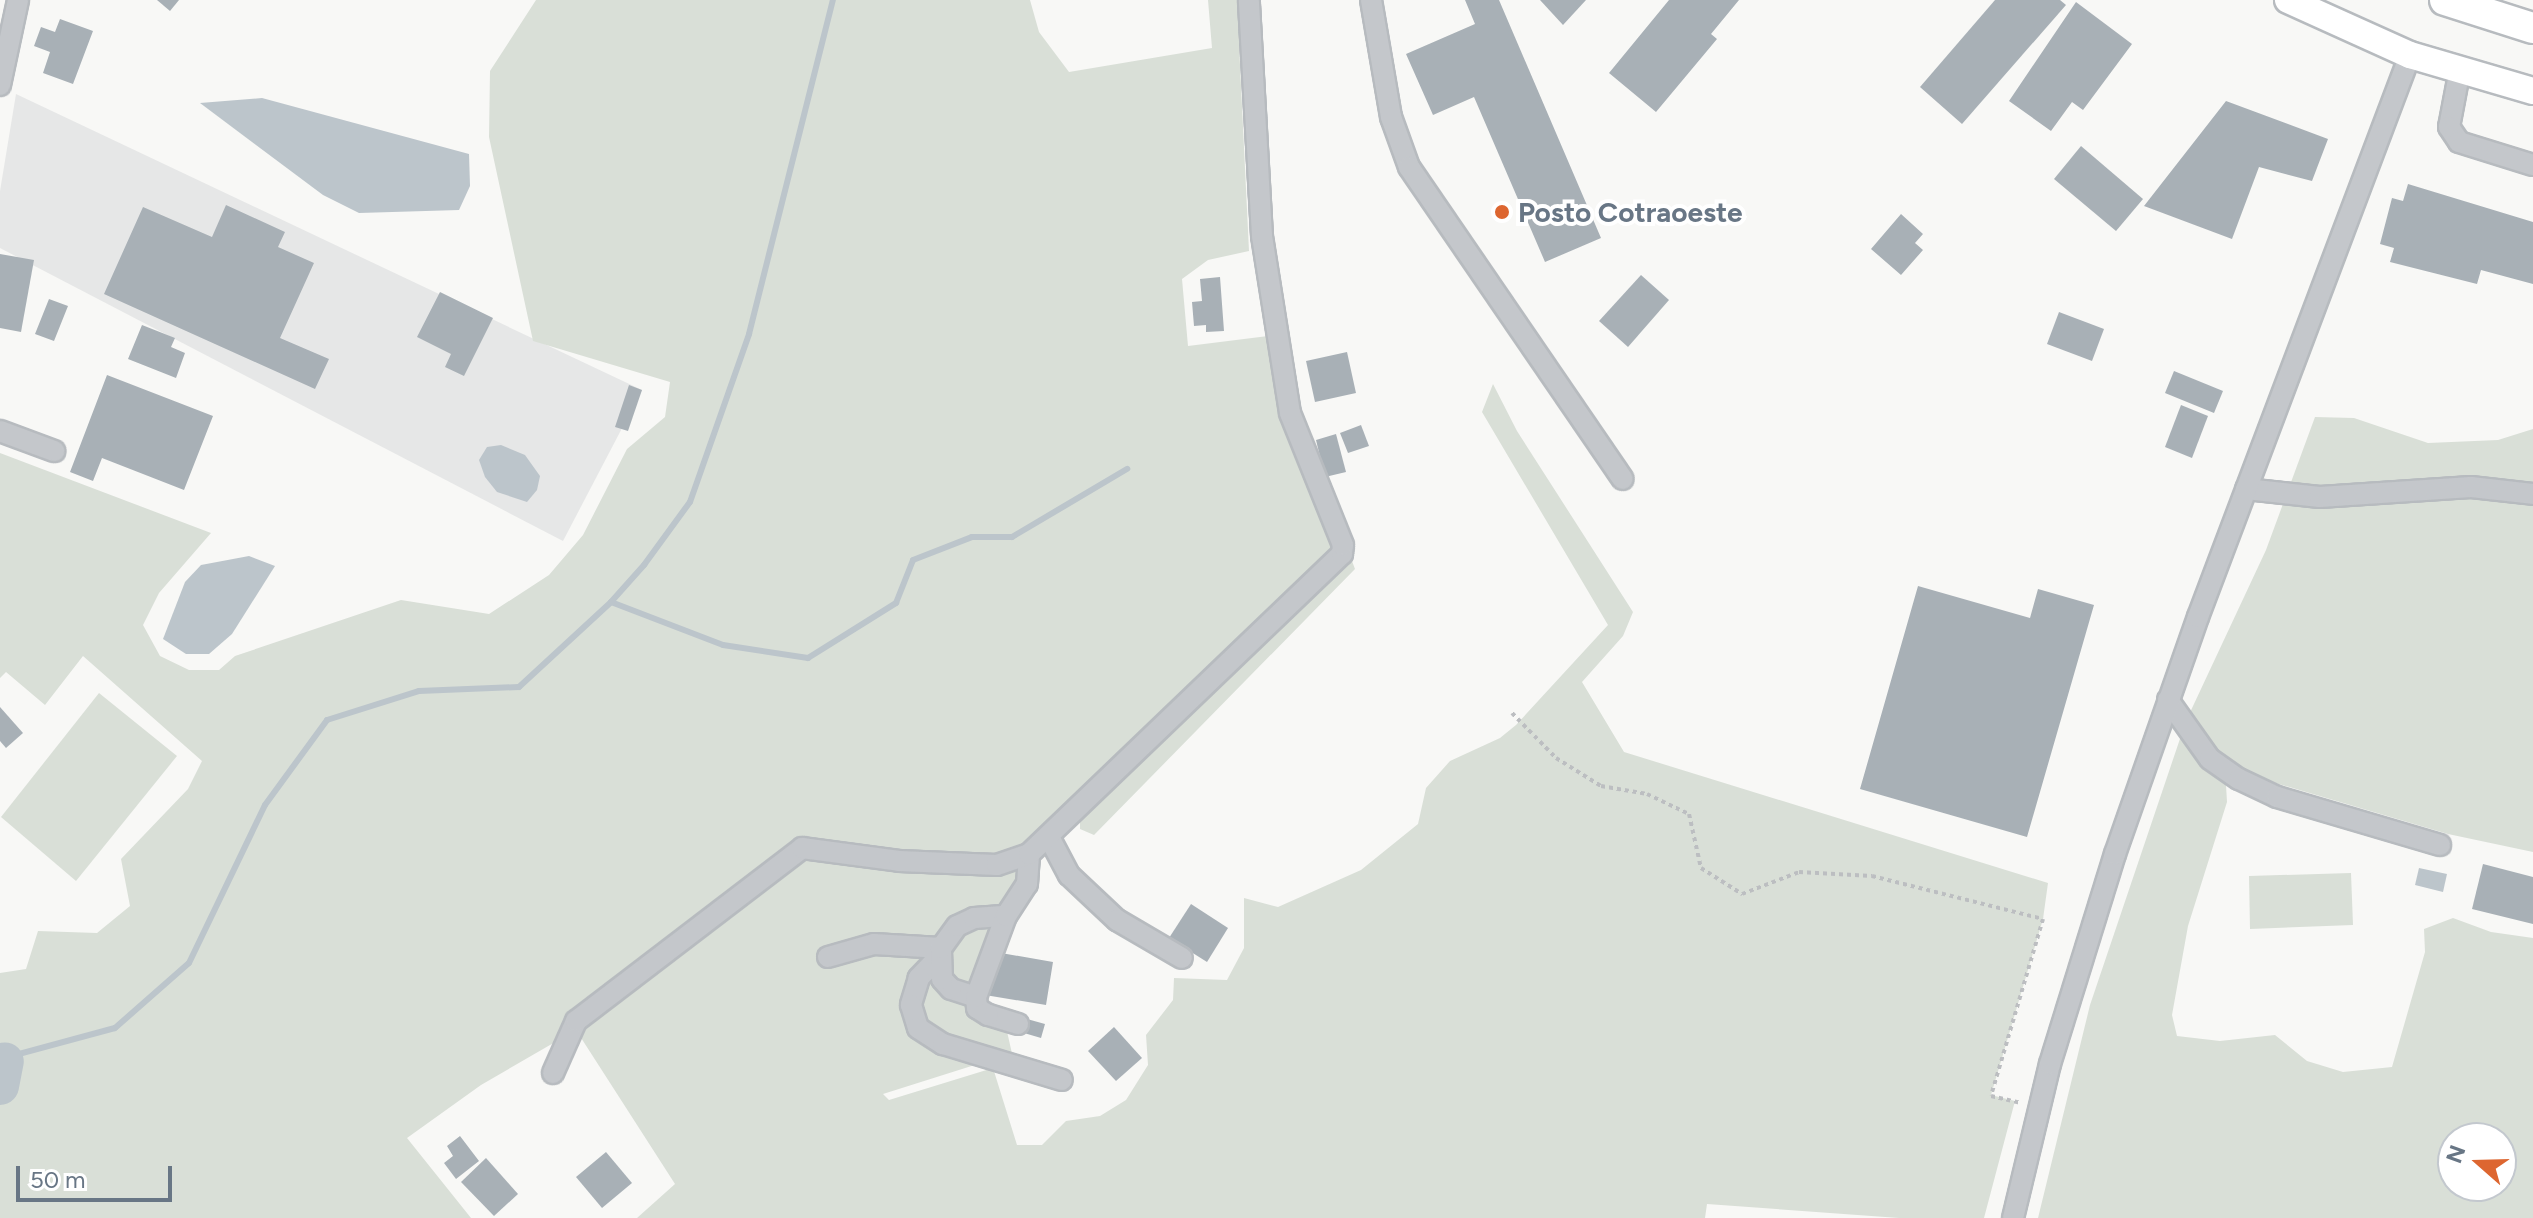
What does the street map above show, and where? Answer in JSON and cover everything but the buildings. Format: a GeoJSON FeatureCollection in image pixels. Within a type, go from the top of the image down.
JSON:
{"type":"FeatureCollection","features":[{"type":"Feature","properties":{"kind":"highway"},"geometry":{"type":"LineString","coordinates":[[2445,0],[2533,28]]}},
{"type":"Feature","properties":{"kind":"main road"},"geometry":{"type":"LineString","coordinates":[[2288,0],[2410,55],[2533,91]]}},
{"type":"Feature","properties":{"kind":"street"},"geometry":{"type":"LineString","coordinates":[[0,85],[18,0]]}},
{"type":"Feature","properties":{"kind":"street"},"geometry":{"type":"LineString","coordinates":[[553,1073],[576,1021],[802,848],[899,861],[997,865],[1029,854],[1050,839],[1342,554],[1343,545],[1290,413],[1262,236],[1249,0]]}},
{"type":"Feature","properties":{"kind":"street"},"geometry":{"type":"LineString","coordinates":[[1371,0],[1391,117],[1409,167],[1623,479]]}},
{"type":"Feature","properties":{"kind":"street"},"geometry":{"type":"LineString","coordinates":[[2013,1218],[2039,1107],[2115,854],[2168,700],[2410,55]]}},
{"type":"Feature","properties":{"kind":"street"},"geometry":{"type":"LineString","coordinates":[[2460,69],[2449,127],[2459,142],[2533,165]]}},
{"type":"Feature","properties":{"kind":"street"},"geometry":{"type":"LineString","coordinates":[[0,431],[54,451]]}},
{"type":"Feature","properties":{"kind":"street"},"geometry":{"type":"LineString","coordinates":[[2246,489],[2320,497],[2471,487],[2533,494]]}},
{"type":"Feature","properties":{"kind":"street"},"geometry":{"type":"LineString","coordinates":[[2168,700],[2210,759],[2239,779],[2277,797],[2440,845]]}},
{"type":"Feature","properties":{"kind":"street"},"geometry":{"type":"LineString","coordinates":[[1050,839],[1069,875],[1117,920],[1182,958]]}},
{"type":"Feature","properties":{"kind":"street"},"geometry":{"type":"LineString","coordinates":[[1018,1024],[988,1015],[977,1008],[976,997],[1006,916],[1027,884],[1029,854]]}},
{"type":"Feature","properties":{"kind":"street"},"geometry":{"type":"LineString","coordinates":[[1006,916],[974,918],[957,926],[919,978],[911,1005],[918,1028],[943,1044],[1062,1080]]}},
{"type":"Feature","properties":{"kind":"street"},"geometry":{"type":"LineString","coordinates":[[828,957],[874,944],[939,953]]}},
{"type":"Feature","properties":{"kind":"street"},"geometry":{"type":"LineString","coordinates":[[939,953],[942,979],[951,989],[976,997]]}},
{"type":"Feature","properties":{"kind":"path"},"geometry":{"type":"LineString","coordinates":[[1512,713],[1556,758],[1601,786],[1647,794],[1689,814],[1701,868],[1742,894],[1799,872],[1872,876],[2043,919],[1991,1096],[2039,1107]]}},
{"type":"Feature","properties":{"kind":"shaded area"},"geometry":{"type":"Polygon","coordinates":[[[536,0],[1030,0],[1039,32],[1069,72],[1212,48],[1208,0],[1242,0],[1239,44],[1249,251],[1208,260],[1182,279],[1188,346],[1268,336],[1355,569],[1094,835],[1080,829],[1080,822],[1034,864],[972,995],[1006,1027],[1013,1058],[1000,1057],[883,1094],[889,1100],[993,1068],[1017,1145],[1042,1145],[1066,1121],[1100,1116],[1126,1100],[1148,1065],[1146,1035],[1173,1000],[1174,978],[1227,980],[1244,948],[1244,898],[1278,907],[1361,870],[1418,824],[1426,788],[1450,761],[1500,738],[1516,725],[1608,625],[1482,412],[1493,384],[1517,431],[1633,612],[1623,636],[1582,682],[1624,752],[2048,883],[2043,919],[1991,1095],[2015,1101],[1984,1218],[1899,1218],[1707,1204],[1705,1218],[637,1218],[675,1184],[576,1030],[481,1085],[407,1138],[471,1218],[0,1218],[0,973],[26,969],[38,931],[97,933],[130,906],[121,859],[188,789],[202,761],[83,656],[45,705],[6,672],[0,678],[0,453],[211,533],[159,593],[143,625],[160,656],[189,670],[219,670],[235,656],[401,600],[489,614],[549,575],[583,535],[627,449],[665,417],[670,382],[533,341],[489,137],[490,71],[536,0]]]}},
{"type":"Feature","properties":{"kind":"shaded area"},"geometry":{"type":"Polygon","coordinates":[[[16,94],[642,390],[563,541],[0,248],[0,191],[16,94]]]}},
{"type":"Feature","properties":{"kind":"shaded area"},"geometry":{"type":"Polygon","coordinates":[[[262,98],[469,154],[470,186],[459,210],[359,213],[323,195],[200,103],[262,98]]]}},
{"type":"Feature","properties":{"kind":"shaded area"},"geometry":{"type":"Polygon","coordinates":[[[2315,417],[2354,418],[2428,443],[2498,440],[2533,429],[2533,852],[2448,834],[2225,768],[2227,802],[2188,926],[2172,1015],[2177,1036],[2220,1041],[2275,1035],[2307,1061],[2343,1072],[2392,1067],[2425,952],[2424,929],[2453,918],[2491,932],[2533,938],[2533,1218],[2038,1218],[2090,1005],[2186,721],[2266,550],[2315,417]]]}},
{"type":"Feature","properties":{"kind":"shaded area"},"geometry":{"type":"Polygon","coordinates":[[[501,445],[525,455],[540,476],[537,490],[527,502],[497,492],[485,477],[479,460],[487,447],[501,445]]]}},
{"type":"Feature","properties":{"kind":"shaded area"},"geometry":{"type":"Polygon","coordinates":[[[249,556],[275,566],[232,634],[209,654],[186,654],[163,639],[185,582],[201,565],[249,556]]]}},
{"type":"Feature","properties":{"kind":"shaded area"},"geometry":{"type":"Polygon","coordinates":[[[99,693],[177,756],[76,881],[1,817],[99,693]]]}},
{"type":"Feature","properties":{"kind":"shaded area"},"geometry":{"type":"Polygon","coordinates":[[[2419,868],[2447,874],[2443,892],[2415,885],[2419,868]]]}},
{"type":"Feature","properties":{"kind":"shaded area"},"geometry":{"type":"Polygon","coordinates":[[[2351,873],[2353,925],[2250,929],[2249,876],[2351,873]]]}},
{"type":"Feature","properties":{"kind":"waterway"},"geometry":{"type":"LineString","coordinates":[[0,1059],[115,1028],[189,963],[265,805],[327,720],[419,691],[519,687],[611,602],[644,565],[690,502],[749,334],[833,0]]}},
{"type":"Feature","properties":{"kind":"waterway"},"geometry":{"type":"LineString","coordinates":[[611,602],[723,645],[808,658],[896,603],[913,560],[972,537],[1012,537],[1127,469]]}},
{"type":"Feature","properties":{"kind":"waterway"},"geometry":{"type":"LineString","coordinates":[[0,1086],[5,1061]]}},
{"type":"Feature","properties":{"kind":"place","name":"Posto Cotraoeste"},"geometry":{"type":"Point","coordinates":[1502,212]}}]}
